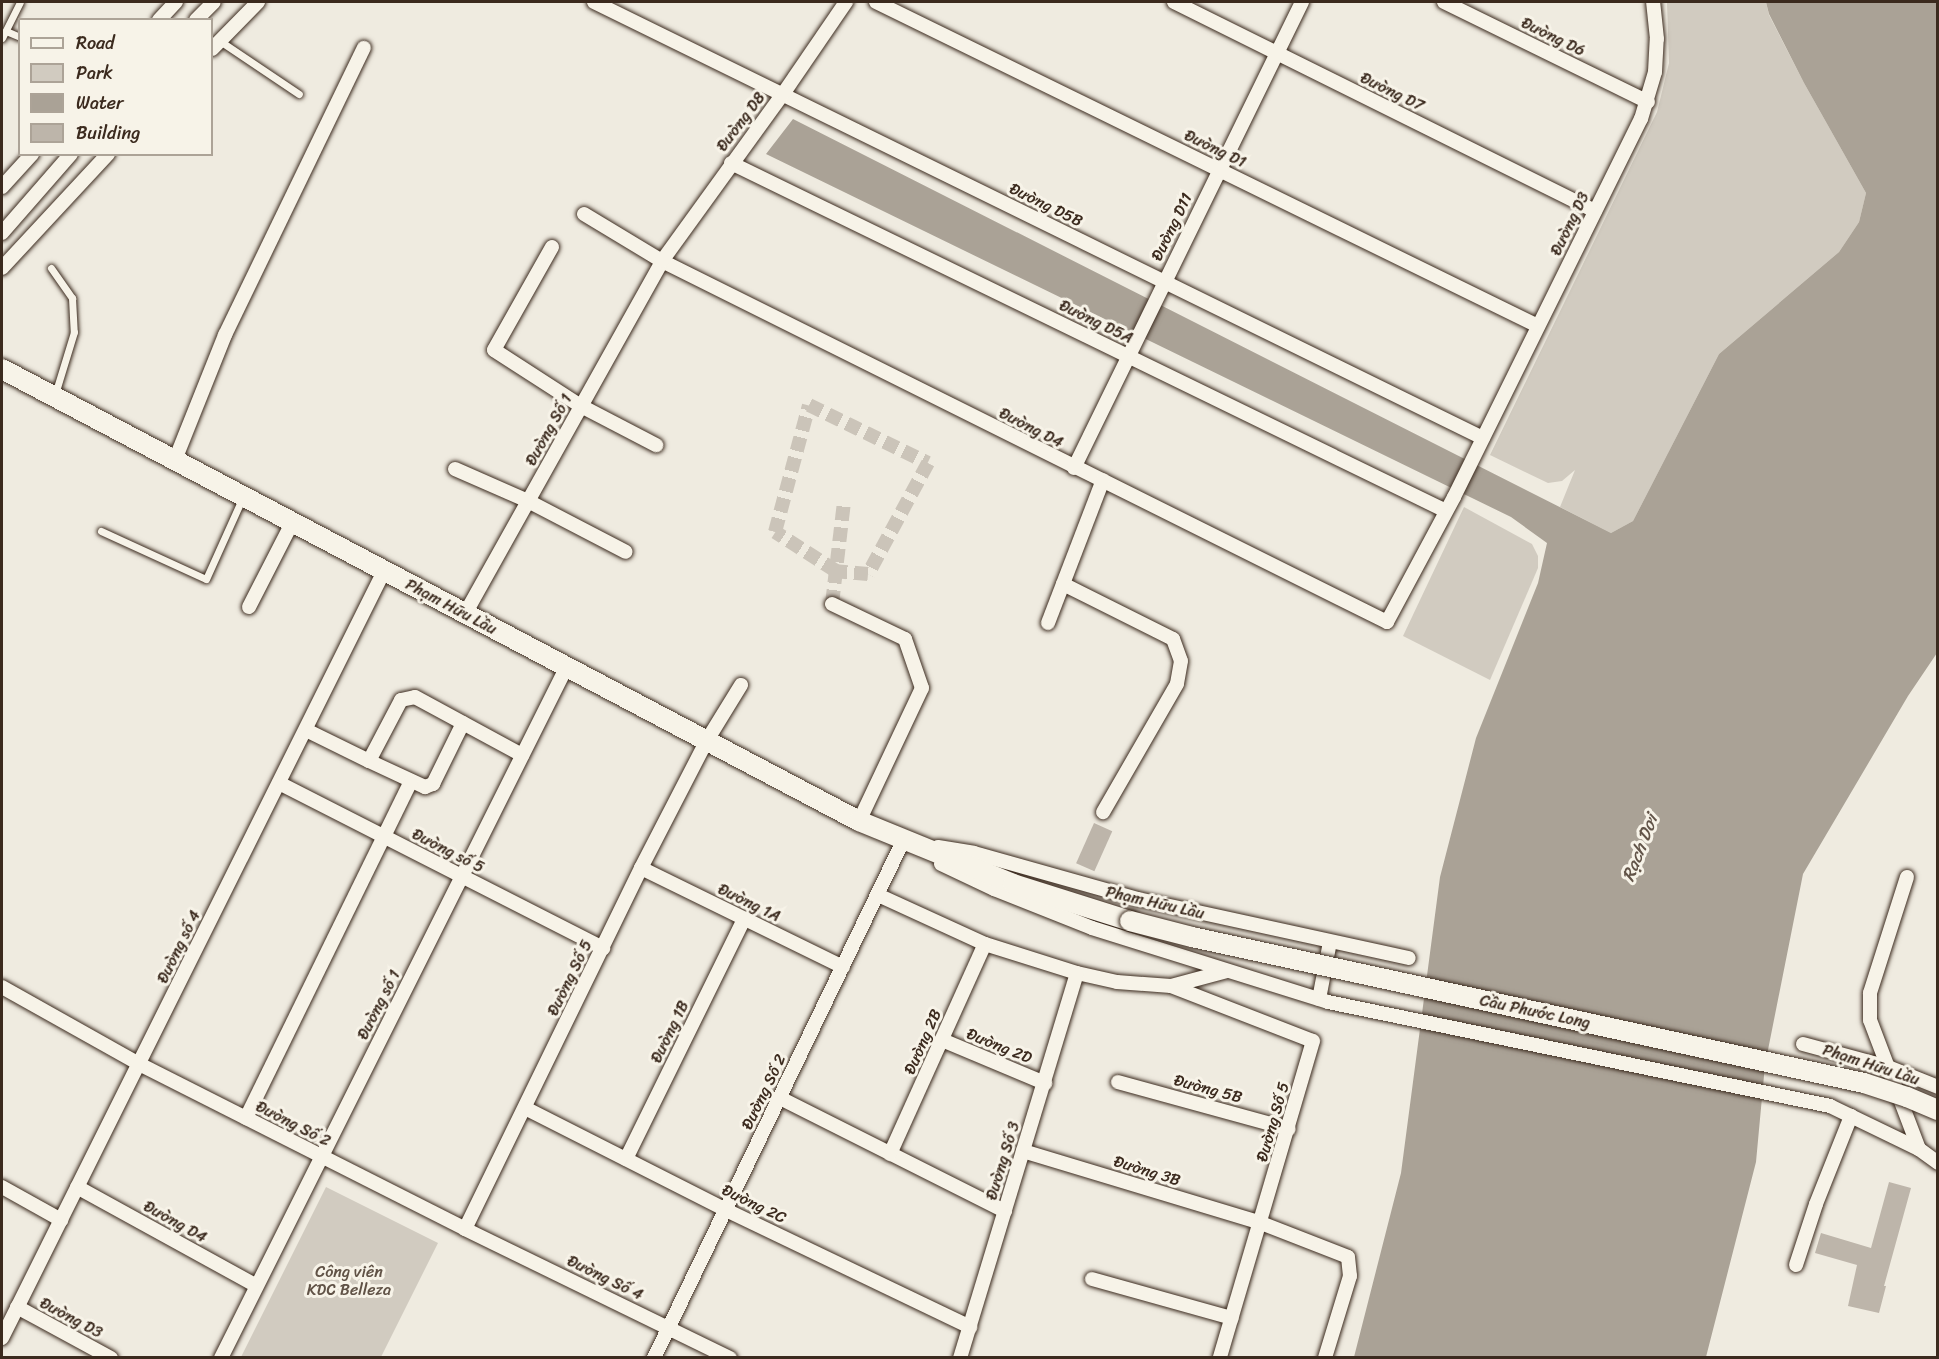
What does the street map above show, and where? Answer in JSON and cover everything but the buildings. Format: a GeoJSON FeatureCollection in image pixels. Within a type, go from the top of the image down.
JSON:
{"type":"FeatureCollection","features":[{"type":"Feature","properties":{"kind":"main road","name":"Phạm Hữu Lầu"},"geometry":{"type":"LineString","coordinates":[[2,369],[859,821],[903,841],[1013,884],[1130,921]]}},
{"type":"Feature","properties":{"kind":"main road","name":"Cầu Phước Long"},"geometry":{"type":"LineString","coordinates":[[1130,921],[1204,940],[1864,1083],[1907,1096],[1938,1110]]}},
{"type":"Feature","properties":{"kind":"street"},"geometry":{"type":"LineString","coordinates":[[161,18],[176,2]]}},
{"type":"Feature","properties":{"kind":"street"},"geometry":{"type":"LineString","coordinates":[[198,18],[214,2]]}},
{"type":"Feature","properties":{"kind":"street"},"geometry":{"type":"LineString","coordinates":[[216,45],[258,2]]}},
{"type":"Feature","properties":{"kind":"street","name":"Đường D5B"},"geometry":{"type":"LineString","coordinates":[[594,2],[783,94],[1161,286],[1483,438]]}},
{"type":"Feature","properties":{"kind":"street","name":"Đường D8"},"geometry":{"type":"LineString","coordinates":[[662,261],[730,163],[783,94],[846,2]]}},
{"type":"Feature","properties":{"kind":"street","name":"Đường D1"},"geometry":{"type":"LineString","coordinates":[[876,2],[1538,326]]}},
{"type":"Feature","properties":{"kind":"street","name":"Đường D7"},"geometry":{"type":"LineString","coordinates":[[1174,2],[1595,211]]}},
{"type":"Feature","properties":{"kind":"street","name":"Đường D11"},"geometry":{"type":"LineString","coordinates":[[1074,468],[1161,286],[1302,2]]}},
{"type":"Feature","properties":{"kind":"street","name":"Đường D6"},"geometry":{"type":"LineString","coordinates":[[1444,2],[1648,102]]}},
{"type":"Feature","properties":{"kind":"street","name":"Đường D3"},"geometry":{"type":"LineString","coordinates":[[1446,511],[1648,102],[1657,56],[1653,2]]}},
{"type":"Feature","properties":{"kind":"street"},"geometry":{"type":"LineString","coordinates":[[175,460],[225,335],[364,48]]}},
{"type":"Feature","properties":{"kind":"street"},"geometry":{"type":"LineString","coordinates":[[2,187],[30,156]]}},
{"type":"Feature","properties":{"kind":"street"},"geometry":{"type":"LineString","coordinates":[[2,233],[69,156]]}},
{"type":"Feature","properties":{"kind":"street"},"geometry":{"type":"LineString","coordinates":[[2,268],[106,156]]}},
{"type":"Feature","properties":{"kind":"street","name":"Đường D5A"},"geometry":{"type":"LineString","coordinates":[[730,163],[1446,511]]}},
{"type":"Feature","properties":{"kind":"street","name":"Đường D4"},"geometry":{"type":"LineString","coordinates":[[584,214],[662,261],[1387,622],[1446,511]]}},
{"type":"Feature","properties":{"kind":"street"},"geometry":{"type":"LineString","coordinates":[[552,247],[494,350],[581,406],[656,445]]}},
{"type":"Feature","properties":{"kind":"street","name":"Đường Số 1"},"geometry":{"type":"LineString","coordinates":[[465,614],[662,261]]}},
{"type":"Feature","properties":{"kind":"street"},"geometry":{"type":"LineString","coordinates":[[455,469],[528,501],[626,552]]}},
{"type":"Feature","properties":{"kind":"street"},"geometry":{"type":"LineString","coordinates":[[1048,623],[1103,480]]}},
{"type":"Feature","properties":{"kind":"street"},"geometry":{"type":"LineString","coordinates":[[249,607],[292,523]]}},
{"type":"Feature","properties":{"kind":"street","name":"Đường số 4"},"geometry":{"type":"LineString","coordinates":[[3,1332],[384,571]]}},
{"type":"Feature","properties":{"kind":"street"},"geometry":{"type":"LineString","coordinates":[[1063,584],[1173,639],[1181,661],[1177,684],[1103,812]]}},
{"type":"Feature","properties":{"kind":"street"},"geometry":{"type":"LineString","coordinates":[[832,604],[905,639],[922,688],[859,821]]}},
{"type":"Feature","properties":{"kind":"street","name":"Đường số 1"},"geometry":{"type":"LineString","coordinates":[[221,1358],[566,668]]}},
{"type":"Feature","properties":{"kind":"street","name":"Đường Số 5"},"geometry":{"type":"LineString","coordinates":[[465,1229],[641,868],[706,742],[741,685]]}},
{"type":"Feature","properties":{"kind":"street"},"geometry":{"type":"LineString","coordinates":[[369,761],[401,700],[415,697],[522,755]]}},
{"type":"Feature","properties":{"kind":"street"},"geometry":{"type":"LineString","coordinates":[[306,730],[425,787],[433,784],[463,723]]}},
{"type":"Feature","properties":{"kind":"street"},"geometry":{"type":"LineString","coordinates":[[246,1118],[411,781]]}},
{"type":"Feature","properties":{"kind":"street","name":"Đường số 5"},"geometry":{"type":"LineString","coordinates":[[279,783],[603,948]]}},
{"type":"Feature","properties":{"kind":"street","name":"Đường Số 2"},"geometry":{"type":"LineString","coordinates":[[654,1358],[903,841]]}},
{"type":"Feature","properties":{"kind":"street","name":"Phạm Hữu Lầu"},"geometry":{"type":"LineString","coordinates":[[903,841],[974,853],[1138,899],[1409,958]]}},
{"type":"Feature","properties":{"kind":"street","name":"Phạm Hữu Lầu"},"geometry":{"type":"LineString","coordinates":[[903,841],[948,867],[1092,928],[1324,1000]]}},
{"type":"Feature","properties":{"kind":"street","name":"Đường 1A"},"geometry":{"type":"LineString","coordinates":[[641,868],[843,967]]}},
{"type":"Feature","properties":{"kind":"street"},"geometry":{"type":"LineString","coordinates":[[1907,877],[1870,993],[1870,1020],[1919,1149]]}},
{"type":"Feature","properties":{"kind":"street"},"geometry":{"type":"LineString","coordinates":[[878,895],[985,944],[1077,973],[1117,982],[1170,986],[1227,971]]}},
{"type":"Feature","properties":{"kind":"street","name":"Đường 1B"},"geometry":{"type":"LineString","coordinates":[[626,1159],[744,919]]}},
{"type":"Feature","properties":{"kind":"street"},"geometry":{"type":"LineString","coordinates":[[1324,1000],[1330,942]]}},
{"type":"Feature","properties":{"kind":"street","name":"Đường 2B"},"geometry":{"type":"LineString","coordinates":[[890,1154],[985,944]]}},
{"type":"Feature","properties":{"kind":"street","name":"Đường Số 3"},"geometry":{"type":"LineString","coordinates":[[960,1358],[1077,973]]}},
{"type":"Feature","properties":{"kind":"street","name":"Đường Số 5"},"geometry":{"type":"LineString","coordinates":[[1170,986],[1313,1041],[1220,1358]]}},
{"type":"Feature","properties":{"kind":"street","name":"Đường Số 2"},"geometry":{"type":"LineString","coordinates":[[2,987],[139,1064],[465,1229]]}},
{"type":"Feature","properties":{"kind":"street","name":"Cầu Phước Long"},"geometry":{"type":"LineString","coordinates":[[1324,1000],[1830,1106],[1851,1116]]}},
{"type":"Feature","properties":{"kind":"street","name":"Đường 2D"},"geometry":{"type":"LineString","coordinates":[[942,1040],[1045,1083]]}},
{"type":"Feature","properties":{"kind":"street","name":"Phạm Hữu Lầu"},"geometry":{"type":"LineString","coordinates":[[1803,1044],[1888,1067],[1938,1087]]}},
{"type":"Feature","properties":{"kind":"street","name":"Đường 5B"},"geometry":{"type":"LineString","coordinates":[[1118,1082],[1289,1129]]}},
{"type":"Feature","properties":{"kind":"street"},"geometry":{"type":"LineString","coordinates":[[780,1098],[1005,1211]]}},
{"type":"Feature","properties":{"kind":"street","name":"Đường 2C"},"geometry":{"type":"LineString","coordinates":[[525,1108],[726,1209],[970,1327]]}},
{"type":"Feature","properties":{"kind":"street"},"geometry":{"type":"LineString","coordinates":[[1796,1265],[1851,1116],[1919,1149],[1938,1162]]}},
{"type":"Feature","properties":{"kind":"street","name":"Đường 3B"},"geometry":{"type":"LineString","coordinates":[[1023,1151],[1261,1223],[1348,1257],[1350,1276],[1325,1358]]}},
{"type":"Feature","properties":{"kind":"street"},"geometry":{"type":"LineString","coordinates":[[2,1187],[61,1220]]}},
{"type":"Feature","properties":{"kind":"street","name":"Đường D4"},"geometry":{"type":"LineString","coordinates":[[77,1187],[257,1286]]}},
{"type":"Feature","properties":{"kind":"street","name":"Đường Số 4"},"geometry":{"type":"LineString","coordinates":[[465,1229],[730,1358]]}},
{"type":"Feature","properties":{"kind":"street"},"geometry":{"type":"LineString","coordinates":[[1092,1279],[1232,1318]]}},
{"type":"Feature","properties":{"kind":"street","name":"Đường D3"},"geometry":{"type":"LineString","coordinates":[[16,1307],[111,1358]]}},
{"type":"Feature","properties":{"kind":"lane"},"geometry":{"type":"LineString","coordinates":[[4,34],[20,2]]}},
{"type":"Feature","properties":{"kind":"lane"},"geometry":{"type":"LineString","coordinates":[[216,45],[299,94]]}},
{"type":"Feature","properties":{"kind":"lane"},"geometry":{"type":"LineString","coordinates":[[51,268],[72,298],[74,332],[54,397]]}},
{"type":"Feature","properties":{"kind":"lane"},"geometry":{"type":"LineString","coordinates":[[101,531],[206,579],[243,497]]}},
{"type":"Feature","properties":{"kind":"green space"},"geometry":{"type":"Polygon","coordinates":[[[1667,2],[1766,2],[1769,15],[1804,83],[1866,193],[1859,222],[1839,252],[1719,354],[1633,521],[1611,533],[1560,507],[1575,470],[1562,481],[1548,483],[1490,455],[1657,112],[1669,63],[1667,2]]]}},
{"type":"Feature","properties":{"kind":"green space"},"geometry":{"type":"Polygon","coordinates":[[[1464,507],[1532,544],[1538,556],[1538,568],[1490,680],[1403,636],[1464,507]]]}},
{"type":"Feature","properties":{"kind":"green space","name":"Công viên KDC Belleza"},"geometry":{"type":"Polygon","coordinates":[[[326,1187],[438,1243],[381,1357],[241,1357],[326,1187]]]}},
{"type":"Feature","properties":{"kind":"water","name":"Rạch Dơi"},"geometry":{"type":"Polygon","coordinates":[[[1766,2],[1937,2],[1937,653],[1908,696],[1803,874],[1765,1065],[1756,1162],[1706,1357],[1354,1357],[1401,1173],[1440,877],[1476,738],[1538,583],[1547,543],[1511,517],[766,154],[793,119],[1611,533],[1633,521],[1719,354],[1839,252],[1859,222],[1866,193],[1804,83],[1769,14],[1766,2]]]}},
{"type":"Feature","properties":{"kind":"tunnel"},"geometry":{"type":"LineString","coordinates":[[809,405],[928,463],[868,574],[836,571],[775,532],[809,405]]}},
{"type":"Feature","properties":{"kind":"tunnel"},"geometry":{"type":"LineString","coordinates":[[832,604],[844,502]]}}]}
